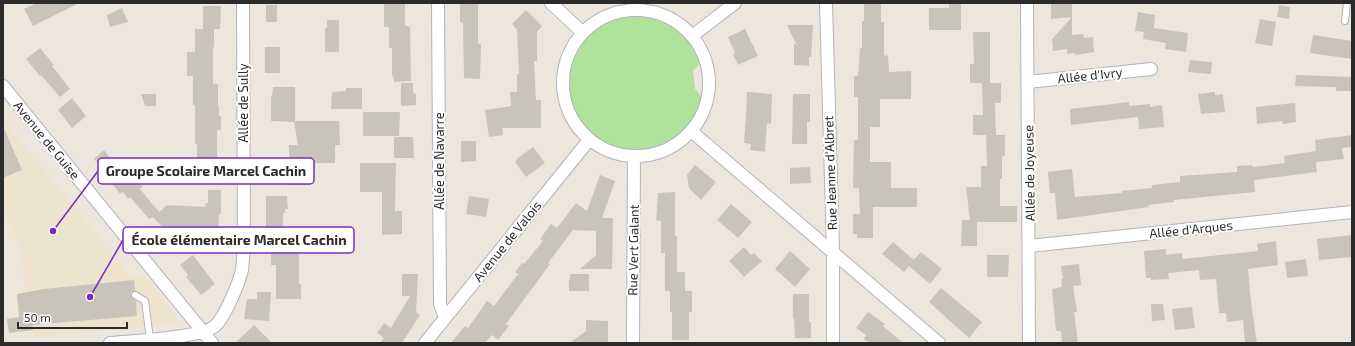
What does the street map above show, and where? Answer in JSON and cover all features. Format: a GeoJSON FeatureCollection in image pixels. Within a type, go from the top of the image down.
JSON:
{"type":"FeatureCollection","features":[{"type":"Feature","properties":{"kind":"street","name":"Allée de Sully"},"geometry":{"type":"LineString","coordinates":[[203,332],[215,326],[221,319],[242,272],[244,246],[243,3]]}},
{"type":"Feature","properties":{"kind":"street","name":"Allée de Navarre"},"geometry":{"type":"LineString","coordinates":[[438,3],[440,304],[445,318]]}},
{"type":"Feature","properties":{"kind":"street"},"geometry":{"type":"LineString","coordinates":[[551,3],[582,32]]}},
{"type":"Feature","properties":{"kind":"street"},"geometry":{"type":"LineString","coordinates":[[692,36],[735,3]]}},
{"type":"Feature","properties":{"kind":"street","name":"Rue Jeanne d'Albret"},"geometry":{"type":"LineString","coordinates":[[826,3],[833,251],[833,343]]}},
{"type":"Feature","properties":{"kind":"street","name":"Allée de Joyeuse"},"geometry":{"type":"LineString","coordinates":[[1027,3],[1030,343]]}},
{"type":"Feature","properties":{"kind":"street"},"geometry":{"type":"LineString","coordinates":[[634,6],[664,16],[682,26],[692,36],[699,46],[704,58],[708,71],[709,83],[708,96],[699,120],[680,142],[652,154],[634,156],[610,152],[589,140],[578,129],[572,120],[562,88],[564,66],[572,45],[582,32],[601,18],[611,13],[634,6]]}},
{"type":"Feature","properties":{"kind":"street","name":"Allée d'Ivry"},"geometry":{"type":"LineString","coordinates":[[1028,82],[1152,69]]}},
{"type":"Feature","properties":{"kind":"street","name":"Avenue de Guise"},"geometry":{"type":"LineString","coordinates":[[3,86],[212,343]]}},
{"type":"Feature","properties":{"kind":"street"},"geometry":{"type":"LineString","coordinates":[[691,131],[939,343]]}},
{"type":"Feature","properties":{"kind":"street","name":"Avenue de Valois"},"geometry":{"type":"LineString","coordinates":[[425,343],[589,140]]}},
{"type":"Feature","properties":{"kind":"street","name":"Rue Vert Galant"},"geometry":{"type":"LineString","coordinates":[[632,343],[634,156]]}},
{"type":"Feature","properties":{"kind":"street","name":"Allée d'Arques"},"geometry":{"type":"LineString","coordinates":[[1029,246],[1352,212]]}},
{"type":"Feature","properties":{"kind":"street"},"geometry":{"type":"LineString","coordinates":[[110,343],[189,335],[203,332]]}},
{"type":"Feature","properties":{"kind":"lane"},"geometry":{"type":"LineString","coordinates":[[1345,21],[1347,3]]}},
{"type":"Feature","properties":{"kind":"lane"},"geometry":{"type":"LineString","coordinates":[[135,295],[145,301],[150,339]]}},
{"type":"Feature","properties":{"kind":"shaded area"},"geometry":{"type":"Polygon","coordinates":[[[3,120],[131,276],[143,275],[178,318],[176,323],[34,338],[26,292],[22,253],[3,208],[3,120]]]}},
{"type":"Feature","properties":{"kind":"green space"},"geometry":{"type":"Polygon","coordinates":[[[632,14],[657,18],[675,27],[689,41],[701,63],[693,71],[695,89],[702,97],[689,124],[682,133],[669,142],[657,147],[643,150],[624,150],[607,145],[593,136],[581,123],[573,108],[569,92],[569,74],[574,56],[584,39],[605,22],[632,14]]]}},
{"type":"Feature","properties":{"kind":"building"},"geometry":{"type":"Polygon","coordinates":[[[37,3],[79,3],[33,26],[24,9],[37,3]]]}},
{"type":"Feature","properties":{"kind":"building"},"geometry":{"type":"Polygon","coordinates":[[[384,3],[405,3],[405,25],[410,27],[411,81],[394,82],[392,76],[392,48],[389,48],[389,27],[384,27],[384,3]]]}},
{"type":"Feature","properties":{"kind":"building"},"geometry":{"type":"Polygon","coordinates":[[[460,3],[478,3],[478,44],[481,44],[480,79],[464,78],[463,23],[460,22],[460,3]]]}},
{"type":"Feature","properties":{"kind":"building"},"geometry":{"type":"Polygon","coordinates":[[[864,3],[881,3],[881,22],[884,22],[884,55],[888,56],[889,72],[911,71],[911,99],[880,99],[880,127],[870,127],[870,162],[891,162],[891,188],[917,188],[917,207],[873,207],[873,238],[857,238],[857,234],[853,234],[853,214],[860,214],[859,188],[853,188],[854,140],[858,140],[858,97],[854,97],[854,76],[858,76],[860,48],[862,48],[864,3]]]}},
{"type":"Feature","properties":{"kind":"building"},"geometry":{"type":"Polygon","coordinates":[[[949,3],[961,3],[961,30],[929,30],[929,8],[949,8],[949,3]]]}},
{"type":"Feature","properties":{"kind":"building"},"geometry":{"type":"Polygon","coordinates":[[[1072,3],[1072,17],[1051,19],[1051,4],[1072,3]]]}},
{"type":"Feature","properties":{"kind":"building"},"geometry":{"type":"Polygon","coordinates":[[[266,5],[277,5],[277,22],[266,22],[266,5]]]}},
{"type":"Feature","properties":{"kind":"building"},"geometry":{"type":"Polygon","coordinates":[[[1279,5],[1290,7],[1289,19],[1277,17],[1279,5]]]}},
{"type":"Feature","properties":{"kind":"building"},"geometry":{"type":"Polygon","coordinates":[[[203,6],[221,6],[220,29],[214,29],[213,47],[213,84],[218,84],[218,106],[219,116],[221,116],[221,130],[217,130],[217,167],[197,167],[197,144],[195,144],[195,105],[193,105],[193,76],[187,76],[187,52],[195,52],[195,29],[203,29],[203,6]]]}},
{"type":"Feature","properties":{"kind":"building"},"geometry":{"type":"Polygon","coordinates":[[[122,8],[128,22],[110,27],[107,15],[122,8]]]}},
{"type":"Feature","properties":{"kind":"building"},"geometry":{"type":"Polygon","coordinates":[[[526,10],[542,26],[537,32],[537,61],[534,61],[536,100],[541,100],[541,128],[502,128],[503,135],[489,137],[485,110],[511,106],[510,92],[517,92],[517,74],[519,74],[517,30],[512,24],[526,10]]]}},
{"type":"Feature","properties":{"kind":"building"},"geometry":{"type":"Polygon","coordinates":[[[1138,12],[1155,15],[1154,28],[1188,33],[1186,52],[1165,49],[1166,43],[1143,39],[1144,32],[1135,31],[1138,12]]]}},
{"type":"Feature","properties":{"kind":"building"},"geometry":{"type":"Polygon","coordinates":[[[1072,17],[1072,35],[1083,34],[1084,38],[1093,37],[1094,52],[1075,55],[1075,53],[1067,54],[1067,49],[1053,51],[1052,39],[1072,17]]]}},
{"type":"Feature","properties":{"kind":"building"},"geometry":{"type":"Polygon","coordinates":[[[1260,19],[1276,22],[1272,46],[1255,43],[1260,19]]]}},
{"type":"Feature","properties":{"kind":"building"},"geometry":{"type":"Polygon","coordinates":[[[327,20],[339,20],[339,52],[325,52],[325,28],[327,28],[327,20]]]}},
{"type":"Feature","properties":{"kind":"building"},"geometry":{"type":"Polygon","coordinates":[[[787,25],[813,25],[809,66],[794,65],[794,44],[796,44],[787,25]]]}},
{"type":"Feature","properties":{"kind":"building"},"geometry":{"type":"Polygon","coordinates":[[[745,29],[758,56],[738,65],[733,54],[735,53],[728,37],[745,29]]]}},
{"type":"Feature","properties":{"kind":"building"},"geometry":{"type":"Polygon","coordinates":[[[973,32],[990,32],[990,83],[1001,83],[1001,103],[995,103],[996,135],[1005,135],[1005,156],[1002,156],[1002,179],[1000,179],[1000,206],[1017,206],[1017,222],[977,222],[977,246],[961,246],[962,220],[970,220],[966,187],[981,187],[981,166],[987,166],[986,135],[973,135],[973,115],[983,115],[982,83],[970,83],[970,64],[974,64],[973,32]]]}},
{"type":"Feature","properties":{"kind":"building"},"geometry":{"type":"Polygon","coordinates":[[[1313,35],[1352,41],[1352,59],[1310,53],[1313,35]]]}},
{"type":"Feature","properties":{"kind":"building"},"geometry":{"type":"Polygon","coordinates":[[[265,47],[280,47],[280,73],[265,73],[265,47]]]}},
{"type":"Feature","properties":{"kind":"building"},"geometry":{"type":"Polygon","coordinates":[[[40,48],[54,65],[52,66],[70,89],[60,97],[26,59],[40,48]]]}},
{"type":"Feature","properties":{"kind":"building"},"geometry":{"type":"Polygon","coordinates":[[[1190,60],[1212,62],[1211,74],[1188,72],[1190,60]]]}},
{"type":"Feature","properties":{"kind":"building"},"geometry":{"type":"Polygon","coordinates":[[[1296,75],[1352,77],[1352,91],[1336,91],[1336,87],[1295,86],[1296,75]]]}},
{"type":"Feature","properties":{"kind":"building"},"geometry":{"type":"Polygon","coordinates":[[[401,83],[413,83],[413,93],[416,94],[416,105],[401,106],[401,83]]]}},
{"type":"Feature","properties":{"kind":"building"},"geometry":{"type":"Polygon","coordinates":[[[273,87],[295,87],[295,121],[339,121],[340,145],[335,145],[335,163],[310,163],[310,185],[289,185],[289,145],[298,145],[294,122],[271,121],[271,97],[273,87]]]}},
{"type":"Feature","properties":{"kind":"building"},"geometry":{"type":"Polygon","coordinates":[[[346,88],[362,88],[362,109],[331,109],[332,92],[346,91],[346,88]]]}},
{"type":"Feature","properties":{"kind":"building"},"geometry":{"type":"Polygon","coordinates":[[[747,92],[772,94],[771,124],[767,123],[765,152],[750,150],[751,144],[744,143],[747,92]]]}},
{"type":"Feature","properties":{"kind":"building"},"geometry":{"type":"Polygon","coordinates":[[[1215,92],[1215,95],[1223,94],[1225,112],[1201,114],[1198,94],[1215,92]]]}},
{"type":"Feature","properties":{"kind":"building"},"geometry":{"type":"Polygon","coordinates":[[[141,94],[156,94],[156,106],[145,106],[141,94]]]}},
{"type":"Feature","properties":{"kind":"building"},"geometry":{"type":"Polygon","coordinates":[[[793,94],[810,94],[810,122],[807,122],[807,144],[792,144],[793,94]]]}},
{"type":"Feature","properties":{"kind":"building"},"geometry":{"type":"Polygon","coordinates":[[[72,98],[86,116],[72,128],[58,110],[72,98]]]}},
{"type":"Feature","properties":{"kind":"building"},"geometry":{"type":"Polygon","coordinates":[[[1129,102],[1129,106],[1150,104],[1150,107],[1162,105],[1164,127],[1139,129],[1138,117],[1071,125],[1070,109],[1129,102]]]}},
{"type":"Feature","properties":{"kind":"building"},"geometry":{"type":"Polygon","coordinates":[[[1295,103],[1296,122],[1283,124],[1282,121],[1257,124],[1256,107],[1295,103]]]}},
{"type":"Feature","properties":{"kind":"building"},"geometry":{"type":"Polygon","coordinates":[[[363,112],[400,112],[399,136],[363,136],[363,112]]]}},
{"type":"Feature","properties":{"kind":"building"},"geometry":{"type":"Polygon","coordinates":[[[3,126],[22,170],[3,178],[3,126]]]}},
{"type":"Feature","properties":{"kind":"building"},"geometry":{"type":"Polygon","coordinates":[[[1352,135],[1352,147],[1342,148],[1344,159],[1316,162],[1317,172],[1254,180],[1255,192],[1174,200],[1174,202],[1148,205],[1149,207],[1057,220],[1055,193],[1050,193],[1048,172],[1072,169],[1075,197],[1122,193],[1122,191],[1152,188],[1152,185],[1180,182],[1180,176],[1237,172],[1237,166],[1252,165],[1253,167],[1285,163],[1284,156],[1316,151],[1315,140],[1352,135]]]}},
{"type":"Feature","properties":{"kind":"building"},"geometry":{"type":"Polygon","coordinates":[[[394,137],[413,137],[414,158],[394,158],[394,137]]]}},
{"type":"Feature","properties":{"kind":"building"},"geometry":{"type":"Polygon","coordinates":[[[461,141],[476,141],[476,161],[461,162],[461,141]]]}},
{"type":"Feature","properties":{"kind":"building"},"geometry":{"type":"Polygon","coordinates":[[[533,147],[545,163],[526,177],[515,162],[533,147]]]}},
{"type":"Feature","properties":{"kind":"building"},"geometry":{"type":"Polygon","coordinates":[[[104,150],[122,173],[130,166],[138,176],[136,178],[143,187],[140,189],[159,212],[167,205],[205,207],[206,203],[208,203],[208,190],[221,190],[221,214],[219,214],[218,239],[203,239],[189,251],[174,234],[171,236],[153,217],[149,219],[130,197],[128,199],[123,192],[120,194],[111,182],[112,181],[94,159],[104,150]]]}},
{"type":"Feature","properties":{"kind":"building"},"geometry":{"type":"Polygon","coordinates":[[[360,163],[396,163],[395,211],[402,211],[402,234],[382,235],[382,192],[360,192],[360,163]]]}},
{"type":"Feature","properties":{"kind":"building"},"geometry":{"type":"Polygon","coordinates":[[[695,165],[716,182],[701,200],[689,188],[687,175],[695,165]]]}},
{"type":"Feature","properties":{"kind":"building"},"geometry":{"type":"Polygon","coordinates":[[[810,167],[811,183],[790,184],[790,168],[810,167]]]}},
{"type":"Feature","properties":{"kind":"building"},"geometry":{"type":"Polygon","coordinates":[[[600,175],[615,181],[602,218],[613,218],[612,269],[580,269],[596,255],[596,231],[573,230],[548,263],[550,264],[506,324],[509,326],[498,340],[492,335],[485,343],[451,343],[465,326],[468,328],[487,301],[494,306],[518,274],[515,272],[522,263],[524,264],[543,241],[540,239],[551,224],[557,228],[576,203],[587,211],[600,175]]]}},
{"type":"Feature","properties":{"kind":"building"},"geometry":{"type":"Polygon","coordinates":[[[675,192],[677,272],[685,272],[685,291],[692,291],[692,312],[689,312],[689,340],[672,340],[670,291],[665,291],[665,253],[661,253],[661,221],[656,220],[658,193],[675,192]]]}},
{"type":"Feature","properties":{"kind":"building"},"geometry":{"type":"Polygon","coordinates":[[[266,196],[287,196],[288,209],[285,209],[285,213],[283,213],[283,235],[299,235],[299,284],[301,284],[301,299],[276,299],[276,265],[271,265],[271,243],[266,243],[266,196]]]}},
{"type":"Feature","properties":{"kind":"building"},"geometry":{"type":"Polygon","coordinates":[[[469,196],[489,199],[486,217],[466,214],[469,196]]]}},
{"type":"Feature","properties":{"kind":"building"},"geometry":{"type":"Polygon","coordinates":[[[731,204],[752,222],[738,238],[717,220],[731,204]]]}},
{"type":"Feature","properties":{"kind":"building"},"geometry":{"type":"Polygon","coordinates":[[[1352,235],[1352,257],[1319,260],[1317,239],[1352,235]]]}},
{"type":"Feature","properties":{"kind":"building"},"geometry":{"type":"Polygon","coordinates":[[[1276,241],[1278,265],[1248,269],[1257,343],[1245,343],[1243,320],[1227,322],[1226,313],[1219,313],[1216,279],[1200,280],[1199,270],[1168,273],[1169,279],[1151,280],[1151,278],[1146,278],[1144,251],[1166,249],[1166,255],[1182,253],[1183,259],[1258,251],[1257,244],[1276,241]]]}},
{"type":"Feature","properties":{"kind":"building"},"geometry":{"type":"Polygon","coordinates":[[[893,242],[914,260],[921,252],[942,269],[930,284],[909,266],[904,272],[882,254],[893,242]]]}},
{"type":"Feature","properties":{"kind":"building"},"geometry":{"type":"Polygon","coordinates":[[[744,247],[751,255],[754,253],[762,261],[744,277],[729,261],[744,247]]]}},
{"type":"Feature","properties":{"kind":"building"},"geometry":{"type":"Polygon","coordinates":[[[790,251],[810,269],[795,287],[775,269],[790,251]]]}},
{"type":"Feature","properties":{"kind":"building"},"geometry":{"type":"Polygon","coordinates":[[[193,255],[215,284],[201,295],[186,277],[188,275],[180,265],[193,255]]]}},
{"type":"Feature","properties":{"kind":"building"},"geometry":{"type":"Polygon","coordinates":[[[987,255],[1009,255],[1008,277],[987,277],[987,255]]]}},
{"type":"Feature","properties":{"kind":"building"},"geometry":{"type":"Polygon","coordinates":[[[1306,259],[1308,276],[1287,278],[1285,262],[1306,259]]]}},
{"type":"Feature","properties":{"kind":"building"},"geometry":{"type":"Polygon","coordinates":[[[1079,264],[1081,285],[1073,286],[1077,312],[1074,312],[1078,343],[1062,343],[1061,331],[1056,331],[1052,289],[1062,287],[1061,279],[1063,279],[1061,266],[1079,264]]]}},
{"type":"Feature","properties":{"kind":"building"},"geometry":{"type":"Polygon","coordinates":[[[402,274],[418,274],[416,312],[420,315],[402,343],[380,343],[384,338],[377,333],[384,323],[391,328],[410,296],[402,296],[402,274]]]}},
{"type":"Feature","properties":{"kind":"building"},"geometry":{"type":"Polygon","coordinates":[[[570,274],[589,274],[589,291],[569,291],[570,274]]]}},
{"type":"Feature","properties":{"kind":"building"},"geometry":{"type":"Polygon","coordinates":[[[134,280],[135,291],[131,292],[131,295],[136,301],[137,316],[32,325],[33,330],[9,333],[7,319],[19,317],[17,294],[44,289],[134,280]]]}},
{"type":"Feature","properties":{"kind":"building"},"geometry":{"type":"Polygon","coordinates":[[[941,288],[982,322],[969,338],[929,302],[941,288]]]}},
{"type":"Feature","properties":{"kind":"building"},"geometry":{"type":"Polygon","coordinates":[[[257,292],[271,292],[269,321],[244,319],[247,299],[257,299],[257,292]]]}},
{"type":"Feature","properties":{"kind":"building"},"geometry":{"type":"Polygon","coordinates":[[[793,294],[809,294],[809,322],[811,322],[811,338],[795,338],[793,294]]]}},
{"type":"Feature","properties":{"kind":"building"},"geometry":{"type":"Polygon","coordinates":[[[1151,304],[1163,304],[1165,320],[1152,321],[1151,304]]]}},
{"type":"Feature","properties":{"kind":"building"},"geometry":{"type":"Polygon","coordinates":[[[1192,307],[1195,328],[1175,330],[1172,309],[1192,307]]]}},
{"type":"Feature","properties":{"kind":"building"},"geometry":{"type":"Polygon","coordinates":[[[868,312],[885,324],[883,326],[903,343],[870,343],[864,339],[866,335],[856,328],[868,312]]]}},
{"type":"Feature","properties":{"kind":"building"},"geometry":{"type":"Polygon","coordinates":[[[586,320],[608,321],[608,343],[571,342],[586,331],[586,320]]]}},
{"type":"Feature","properties":{"kind":"building"},"geometry":{"type":"Polygon","coordinates":[[[254,325],[272,343],[235,343],[254,325]]]}},
{"type":"Feature","properties":{"kind":"place","name":"Groupe Scolaire Marcel Cachin"},"geometry":{"type":"Point","coordinates":[53,231]}},
{"type":"Feature","properties":{"kind":"place","name":"École élémentaire Marcel Cachin"},"geometry":{"type":"Point","coordinates":[90,297]}}]}
